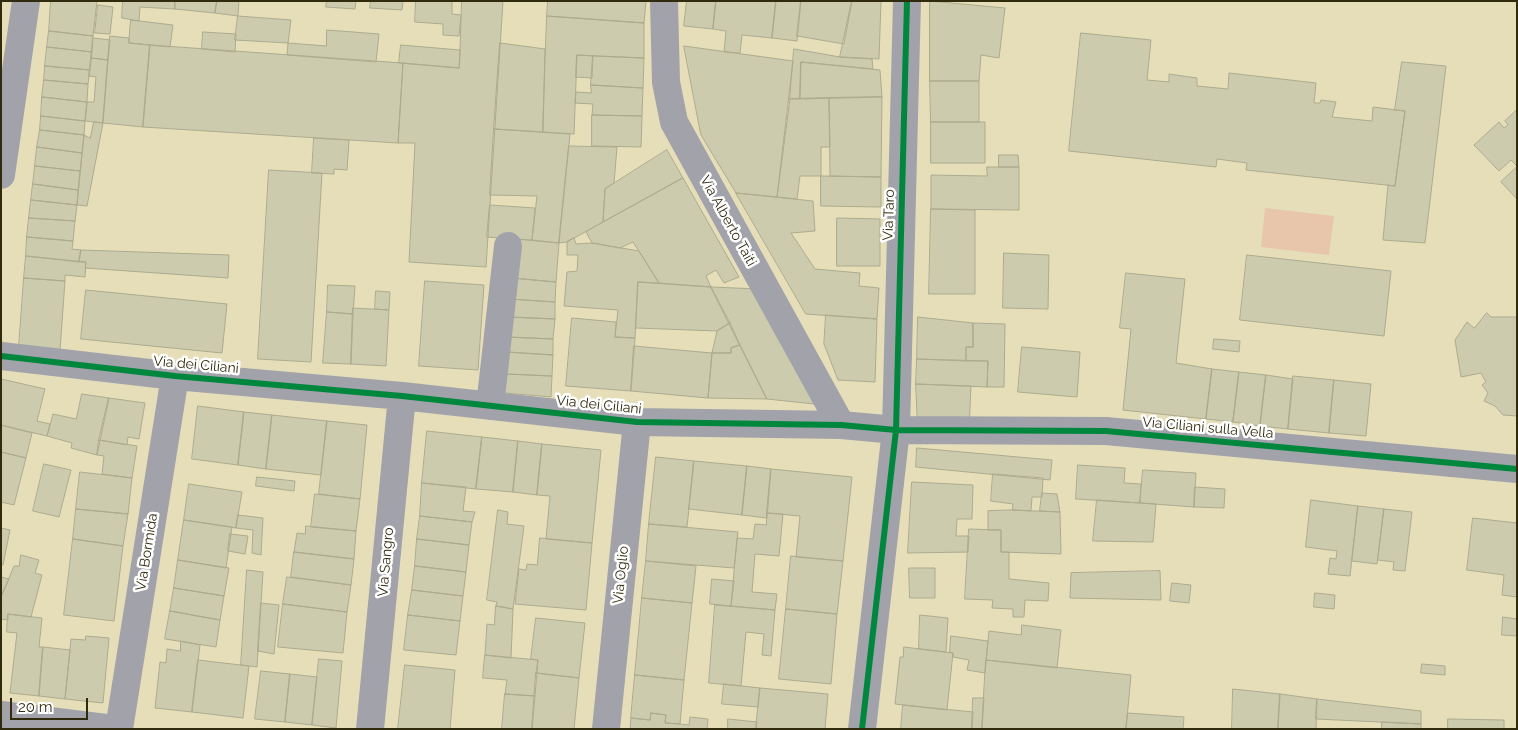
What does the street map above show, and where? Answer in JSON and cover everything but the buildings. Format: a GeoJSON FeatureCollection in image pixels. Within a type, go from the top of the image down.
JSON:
{"type":"FeatureCollection","features":[{"type":"Feature","properties":{"kind":"street"},"geometry":{"type":"LineString","coordinates":[[1,175],[26,1]]}},
{"type":"Feature","properties":{"kind":"street","name":"Via Alberto Taiti"},"geometry":{"type":"LineString","coordinates":[[664,1],[666,82],[674,122],[842,425]]}},
{"type":"Feature","properties":{"kind":"street","name":"Via Taro"},"geometry":{"type":"LineString","coordinates":[[896,430],[908,1]]}},
{"type":"Feature","properties":{"kind":"street"},"geometry":{"type":"LineString","coordinates":[[490,406],[508,246]]}},
{"type":"Feature","properties":{"kind":"street","name":"Via dei Ciliani"},"geometry":{"type":"LineString","coordinates":[[1,356],[176,376],[402,396],[637,422],[842,425],[896,430]]}},
{"type":"Feature","properties":{"kind":"street","name":"Via Bormida"},"geometry":{"type":"LineString","coordinates":[[119,729],[176,376]]}},
{"type":"Feature","properties":{"kind":"street","name":"Via Sangro"},"geometry":{"type":"LineString","coordinates":[[370,729],[402,396]]}},
{"type":"Feature","properties":{"kind":"street","name":"Via Oglio"},"geometry":{"type":"LineString","coordinates":[[606,729],[637,422]]}},
{"type":"Feature","properties":{"kind":"street"},"geometry":{"type":"LineString","coordinates":[[862,729],[896,430]]}},
{"type":"Feature","properties":{"kind":"street","name":"Via Ciliani sulla Vella"},"geometry":{"type":"LineString","coordinates":[[896,430],[1106,431],[1517,469]]}},
{"type":"Feature","properties":{"kind":"street"},"geometry":{"type":"LineString","coordinates":[[1,716],[114,729]]}},
{"type":"Feature","properties":{"kind":"shaded area"},"geometry":{"type":"Polygon","coordinates":[[[1265,208],[1334,216],[1329,255],[1261,247],[1265,208]]]}},
{"type":"Feature","properties":{"kind":"cycle path"},"geometry":{"type":"LineString","coordinates":[[862,729],[896,430],[907,1]]}},
{"type":"Feature","properties":{"kind":"cycle path"},"geometry":{"type":"LineString","coordinates":[[1,356],[175,376],[402,396],[637,422],[841,425],[896,430],[1106,431],[1517,469]]}}]}
